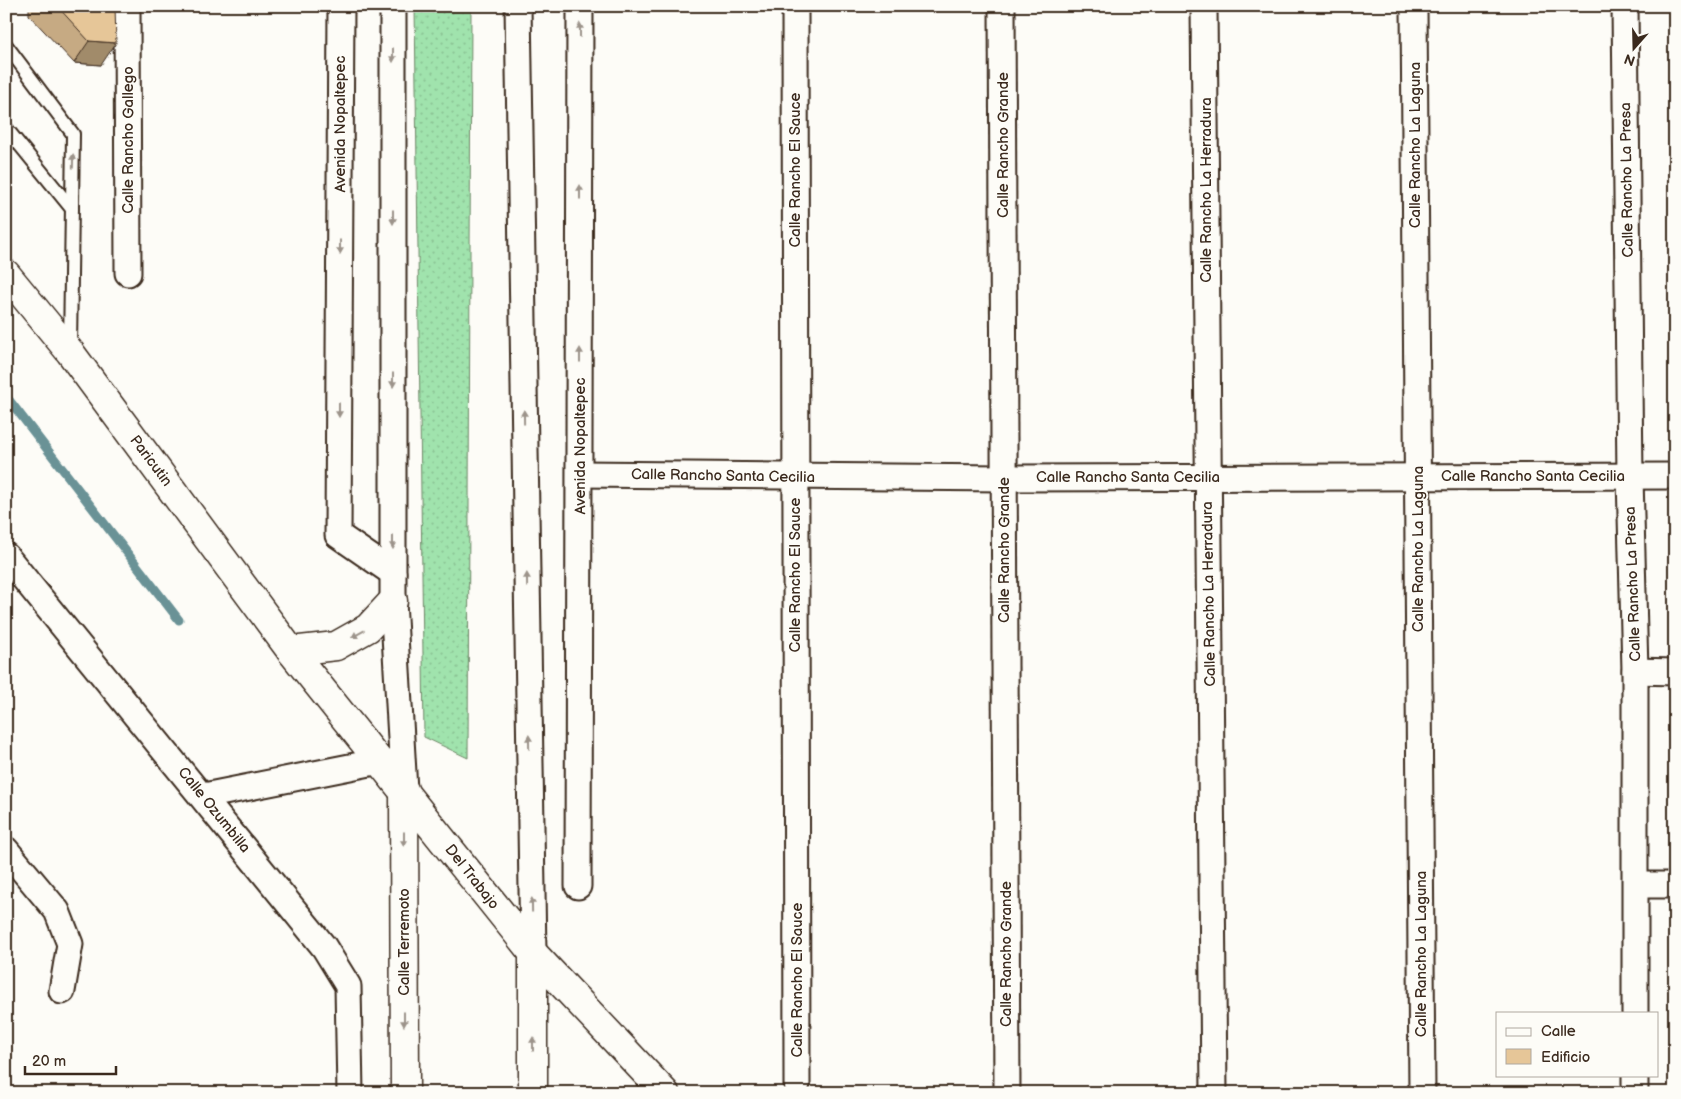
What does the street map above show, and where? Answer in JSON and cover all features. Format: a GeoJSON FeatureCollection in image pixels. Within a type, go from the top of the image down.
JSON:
{"type":"FeatureCollection","features":[{"type":"Feature","properties":{"kind":"main road","name":"Paricutin"},"geometry":{"type":"LineString","coordinates":[[6,274],[70,352],[292,651]]}},
{"type":"Feature","properties":{"kind":"main road"},"geometry":{"type":"LineString","coordinates":[[292,651],[336,646],[368,628],[393,601]]}},
{"type":"Feature","properties":{"kind":"main road","name":"Del Trabajo"},"geometry":{"type":"LineString","coordinates":[[292,651],[532,954],[664,1093]]}},
{"type":"Feature","properties":{"kind":"main road","name":"Calle Terremoto"},"geometry":{"type":"LineString","coordinates":[[404,790],[405,1093]]}},
{"type":"Feature","properties":{"kind":"main road"},"geometry":{"type":"LineString","coordinates":[[532,954],[533,1093]]}},
{"type":"Feature","properties":{"kind":"street","name":"Calle Rancho Gallego"},"geometry":{"type":"LineString","coordinates":[[127,6],[128,273]]}},
{"type":"Feature","properties":{"kind":"street","name":"Avenida Nopaltepec"},"geometry":{"type":"LineString","coordinates":[[341,6],[338,535],[394,573]]}},
{"type":"Feature","properties":{"kind":"street"},"geometry":{"type":"LineString","coordinates":[[393,6],[393,601],[404,790]]}},
{"type":"Feature","properties":{"kind":"street"},"geometry":{"type":"LineString","coordinates":[[518,6],[532,954]]}},
{"type":"Feature","properties":{"kind":"street","name":"Avenida Nopaltepec"},"geometry":{"type":"LineString","coordinates":[[578,886],[580,6]]}},
{"type":"Feature","properties":{"kind":"street","name":"Calle Rancho El Sauce"},"geometry":{"type":"LineString","coordinates":[[795,6],[797,1084]]}},
{"type":"Feature","properties":{"kind":"street","name":"Calle Rancho Grande"},"geometry":{"type":"LineString","coordinates":[[1002,6],[1007,1093]]}},
{"type":"Feature","properties":{"kind":"street","name":"Calle Rancho La Herradura"},"geometry":{"type":"LineString","coordinates":[[1204,6],[1214,1093]]}},
{"type":"Feature","properties":{"kind":"street","name":"Calle Rancho La Laguna"},"geometry":{"type":"LineString","coordinates":[[1414,6],[1422,1093]]}},
{"type":"Feature","properties":{"kind":"street","name":"Calle Rancho La Presa"},"geometry":{"type":"LineString","coordinates":[[1625,6],[1630,476],[1636,671],[1636,1012]]}},
{"type":"Feature","properties":{"kind":"street","name":"Calle Rancho Santa Cecilia"},"geometry":{"type":"LineString","coordinates":[[580,474],[1004,478],[1418,475],[1675,476]]}},
{"type":"Feature","properties":{"kind":"street","name":"Calle Ozumbilla"},"geometry":{"type":"LineString","coordinates":[[6,556],[204,796],[324,947],[348,986],[350,1093]]}},
{"type":"Feature","properties":{"kind":"street"},"geometry":{"type":"LineString","coordinates":[[1636,671],[1675,672]]}},
{"type":"Feature","properties":{"kind":"street"},"geometry":{"type":"LineString","coordinates":[[204,796],[380,761]]}},
{"type":"Feature","properties":{"kind":"street"},"geometry":{"type":"LineString","coordinates":[[6,850],[57,910],[70,944],[62,990]]}},
{"type":"Feature","properties":{"kind":"street"},"geometry":{"type":"LineString","coordinates":[[1636,884],[1675,885]]}},
{"type":"Feature","properties":{"kind":"street"},"geometry":{"type":"LineString","coordinates":[[1636,1076],[1636,1093]]}},
{"type":"Feature","properties":{"kind":"lane"},"geometry":{"type":"LineString","coordinates":[[6,45],[74,134],[70,352]]}},
{"type":"Feature","properties":{"kind":"lane"},"geometry":{"type":"LineString","coordinates":[[6,128],[72,209]]}},
{"type":"Feature","properties":{"kind":"green space"},"geometry":{"type":"Polygon","coordinates":[[[415,6],[471,6],[468,758],[424,737],[415,6]]]}},
{"type":"Feature","properties":{"kind":"building"},"geometry":{"type":"Polygon","coordinates":[[[57,6],[115,6],[116,43],[89,41],[57,6]]]}},
{"type":"Feature","properties":{"kind":"waterway"},"geometry":{"type":"LineString","coordinates":[[6,396],[179,620]]}}]}
